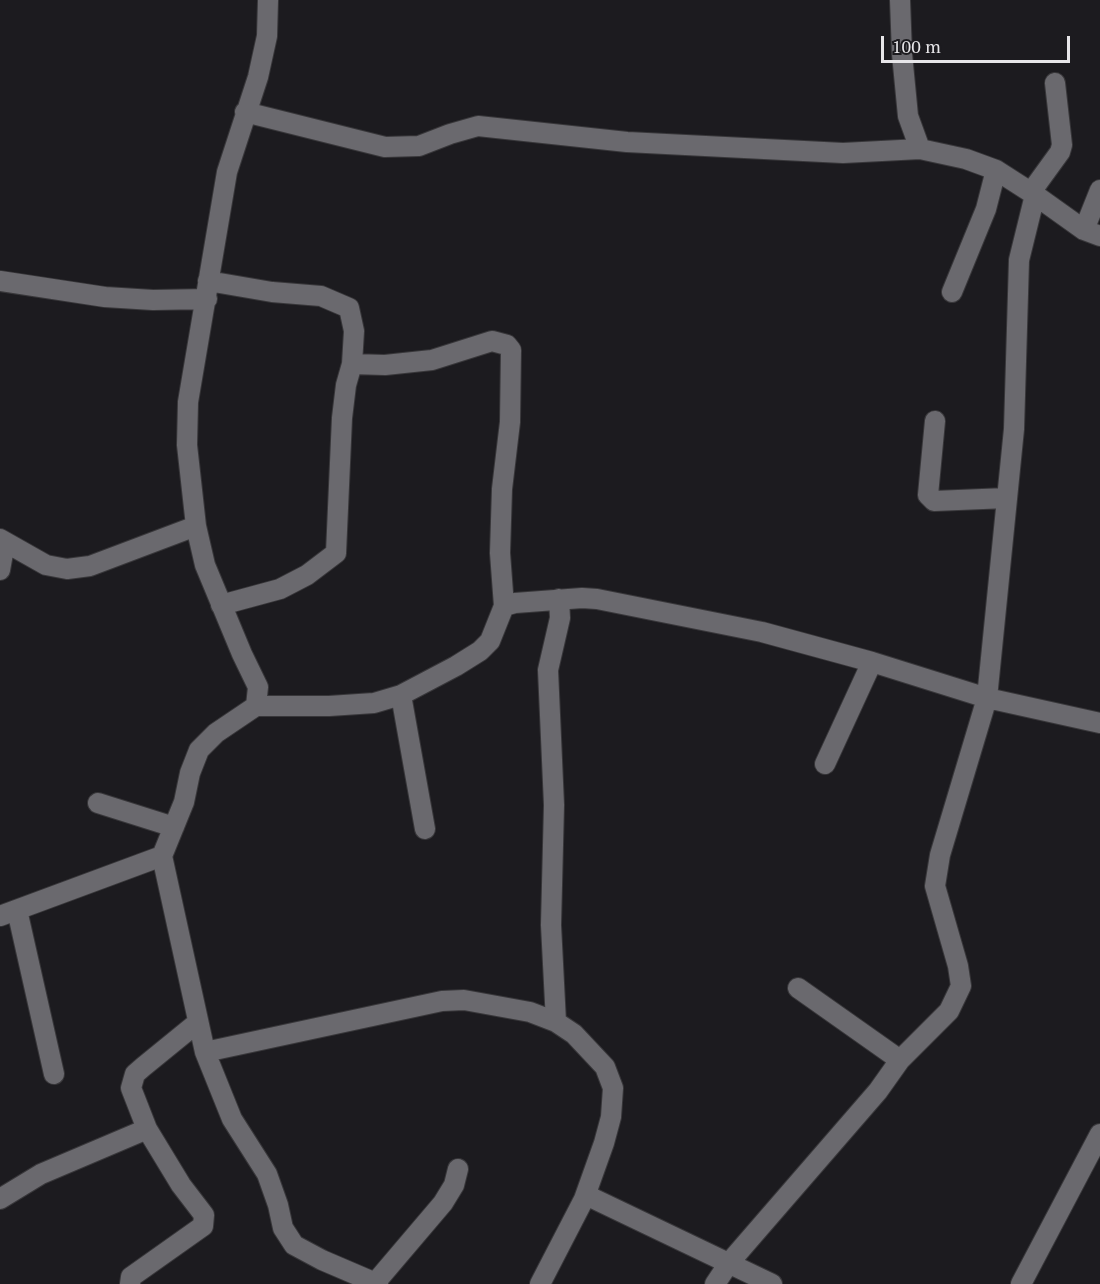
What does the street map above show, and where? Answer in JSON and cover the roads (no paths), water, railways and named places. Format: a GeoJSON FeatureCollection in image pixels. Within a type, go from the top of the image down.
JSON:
{"type":"FeatureCollection","features":[{"type":"Feature","properties":{"kind":"street"},"geometry":{"type":"LineString","coordinates":[[256,706],[258,687],[205,565],[196,526],[188,445],[188,402],[227,172],[258,77],[267,36],[268,0]]}},
{"type":"Feature","properties":{"kind":"street"},"geometry":{"type":"LineString","coordinates":[[900,0],[908,116],[920,149]]}},
{"type":"Feature","properties":{"kind":"street"},"geometry":{"type":"LineString","coordinates":[[716,1284],[729,1263],[878,1091],[900,1060],[949,1011],[961,986],[958,966],[935,886],[940,855],[987,698],[1014,429],[1019,260],[1033,193],[1060,152],[1062,145],[1056,83]]}},
{"type":"Feature","properties":{"kind":"street"},"geometry":{"type":"LineString","coordinates":[[245,112],[385,147],[419,146],[478,126],[627,142],[843,153],[920,149],[966,159],[996,170],[1092,233],[1100,190]]}},
{"type":"Feature","properties":{"kind":"street"},"geometry":{"type":"LineString","coordinates":[[952,292],[986,209],[996,170]]}},
{"type":"Feature","properties":{"kind":"street"},"geometry":{"type":"LineString","coordinates":[[0,281],[105,297],[153,300],[208,290],[272,292],[321,296],[349,308],[354,331],[352,364],[346,385],[342,418],[336,553],[307,574],[280,589],[222,605]]}},
{"type":"Feature","properties":{"kind":"street"},"geometry":{"type":"LineString","coordinates":[[352,364],[386,365],[432,360],[492,341],[507,345],[511,350],[510,422],[502,489],[500,553],[504,606],[490,641],[480,651],[401,694],[374,703],[329,706],[256,706],[216,733],[199,750],[190,773],[184,802],[162,856],[205,1052],[232,1119],[267,1174],[283,1228],[294,1245],[322,1260],[377,1283],[442,1203],[454,1185],[458,1169]]}},
{"type":"Feature","properties":{"kind":"street"},"geometry":{"type":"LineString","coordinates":[[934,421],[928,495],[934,501],[1007,498]]}},
{"type":"Feature","properties":{"kind":"street"},"geometry":{"type":"LineString","coordinates":[[0,570],[3,540],[46,565],[67,569],[90,566],[196,526]]}},
{"type":"Feature","properties":{"kind":"street"},"geometry":{"type":"LineString","coordinates":[[504,606],[559,599],[597,599],[762,632],[872,662],[987,698],[1100,723]]}},
{"type":"Feature","properties":{"kind":"street"},"geometry":{"type":"LineString","coordinates":[[556,1022],[551,925],[554,805],[548,670],[560,618],[559,599]]}},
{"type":"Feature","properties":{"kind":"street"},"geometry":{"type":"LineString","coordinates":[[825,764],[872,662]]}},
{"type":"Feature","properties":{"kind":"street"},"geometry":{"type":"LineString","coordinates":[[401,694],[425,829]]}},
{"type":"Feature","properties":{"kind":"street"},"geometry":{"type":"LineString","coordinates":[[98,803],[174,827]]}},
{"type":"Feature","properties":{"kind":"street"},"geometry":{"type":"LineString","coordinates":[[54,1074],[8,913],[162,856]]}},
{"type":"Feature","properties":{"kind":"street"},"geometry":{"type":"LineString","coordinates":[[798,988],[900,1060]]}},
{"type":"Feature","properties":{"kind":"street"},"geometry":{"type":"LineString","coordinates":[[205,1052],[442,1001],[464,1000],[530,1012],[556,1022],[574,1034],[593,1051],[606,1067],[613,1088],[611,1117],[586,1195],[540,1284]]}},
{"type":"Feature","properties":{"kind":"street"},"geometry":{"type":"LineString","coordinates":[[130,1284],[131,1277],[203,1226],[204,1215],[181,1185],[147,1128],[131,1088],[135,1074],[197,1023]]}},
{"type":"Feature","properties":{"kind":"street"},"geometry":{"type":"LineString","coordinates":[[0,1199],[41,1174],[147,1128]]}},
{"type":"Feature","properties":{"kind":"street"},"geometry":{"type":"LineString","coordinates":[[1021,1284],[1100,1134]]}},
{"type":"Feature","properties":{"kind":"street"},"geometry":{"type":"LineString","coordinates":[[586,1195],[772,1284]]}}]}
